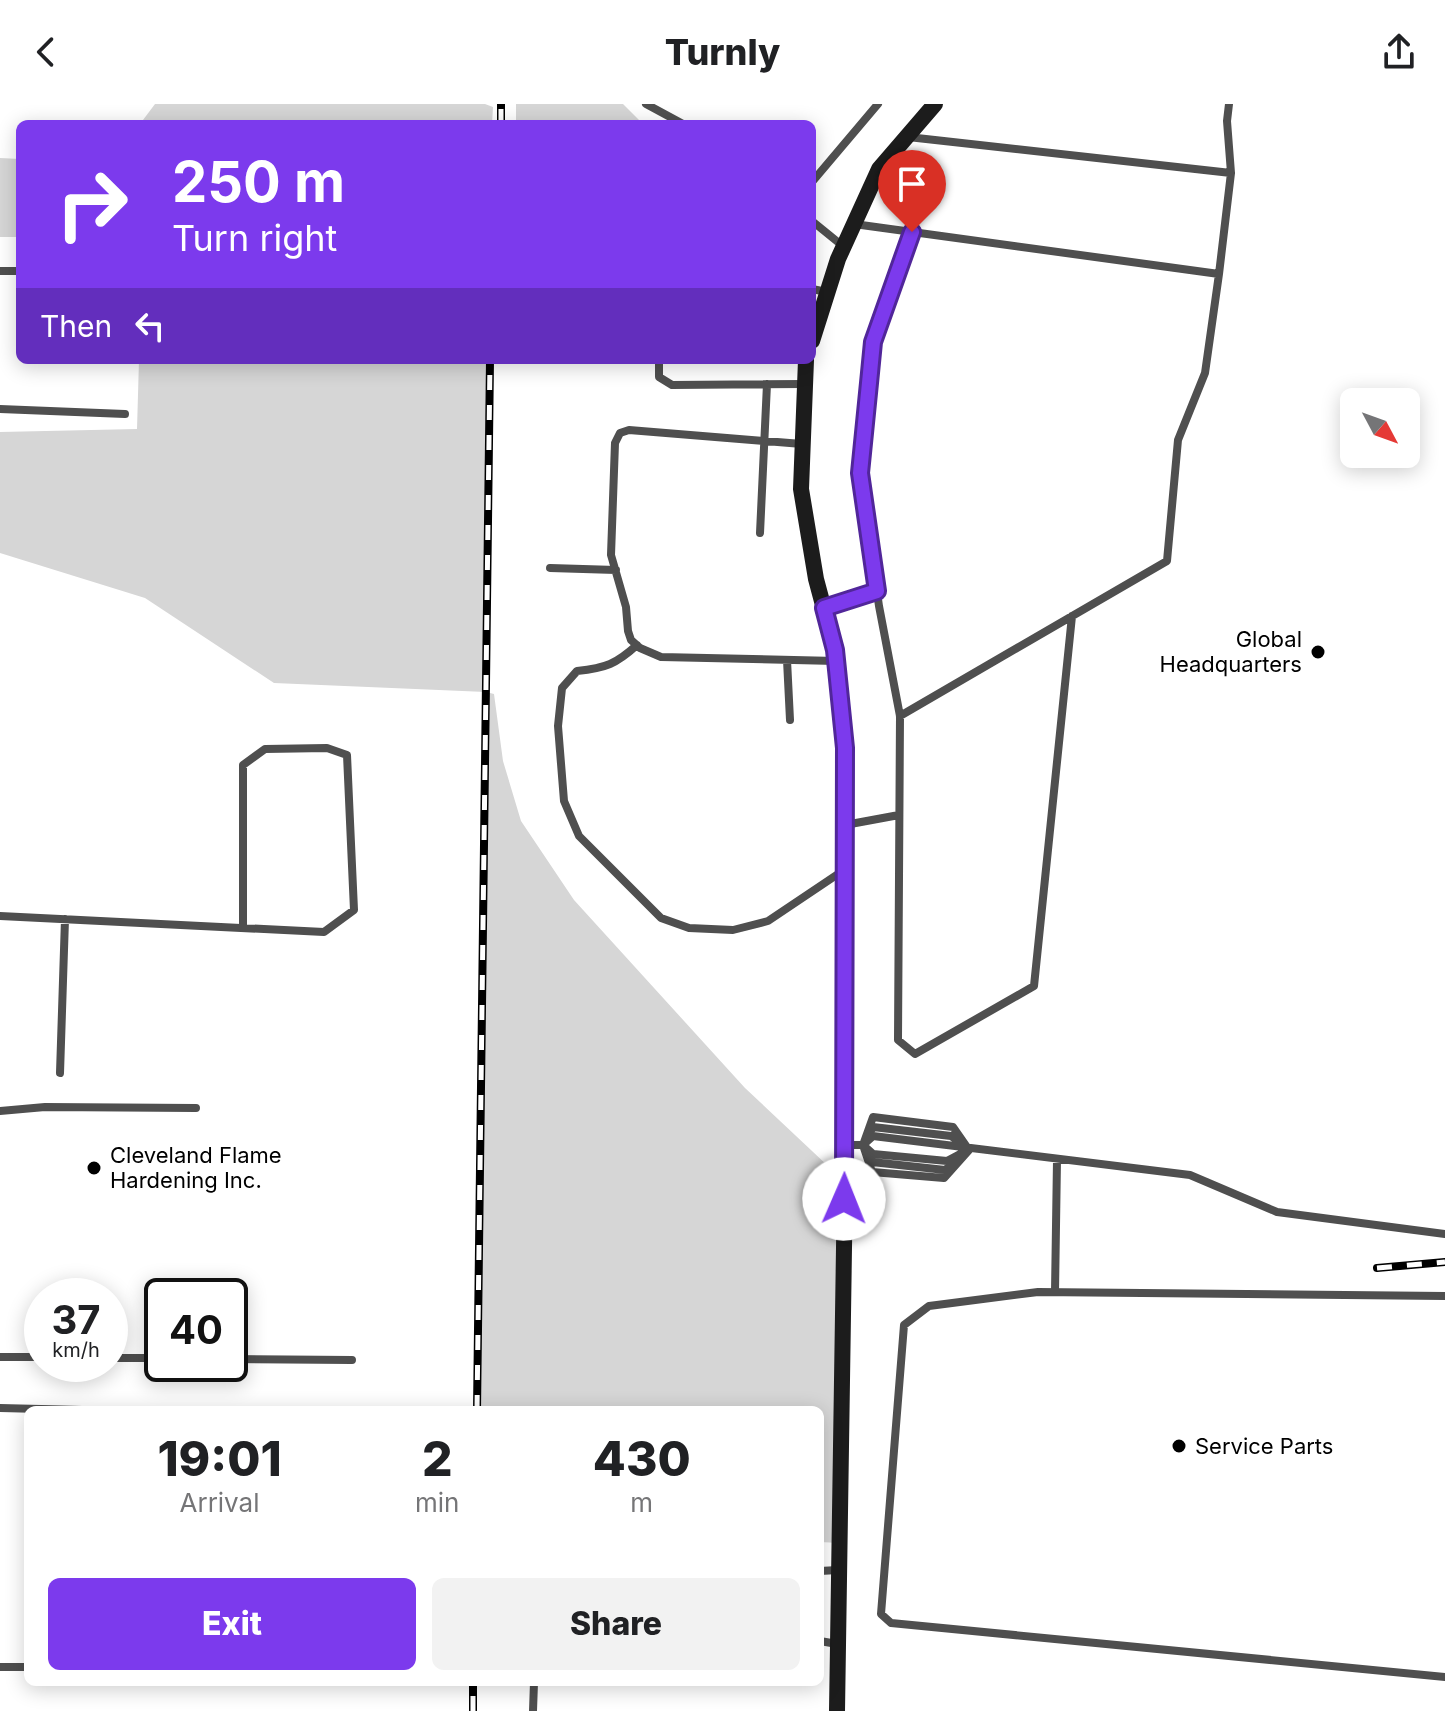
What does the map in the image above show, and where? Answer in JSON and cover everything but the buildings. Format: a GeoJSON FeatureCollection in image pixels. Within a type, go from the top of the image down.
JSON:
{"type":"FeatureCollection","features":[{"type":"Feature","properties":{"kind":"street"},"geometry":{"type":"LineString","coordinates":[[816,315],[820,290],[844,247],[879,169],[935,104]]}},
{"type":"Feature","properties":{"kind":"street"},"geometry":{"type":"LineString","coordinates":[[806,364],[801,489],[816,579],[836,661],[845,748],[845,1145],[838,1570],[829,1642],[837,1711]]}},
{"type":"Feature","properties":{"kind":"lane"},"geometry":{"type":"LineString","coordinates":[[646,104],[676,120]]}},
{"type":"Feature","properties":{"kind":"lane"},"geometry":{"type":"LineString","coordinates":[[816,177],[878,104]]}},
{"type":"Feature","properties":{"kind":"lane"},"geometry":{"type":"LineString","coordinates":[[900,716],[1167,561],[1178,440],[1205,373],[1219,274],[1231,173],[1227,121],[1229,104]]}},
{"type":"Feature","properties":{"kind":"lane"},"geometry":{"type":"LineString","coordinates":[[907,137],[1231,173]]}},
{"type":"Feature","properties":{"kind":"lane"},"geometry":{"type":"LineString","coordinates":[[816,224],[844,247]]}},
{"type":"Feature","properties":{"kind":"lane"},"geometry":{"type":"LineString","coordinates":[[854,224],[1219,274]]}},
{"type":"Feature","properties":{"kind":"lane"},"geometry":{"type":"LineString","coordinates":[[912,232],[873,342],[860,473],[900,716],[898,1040],[915,1054],[1034,986],[1072,616]]}},
{"type":"Feature","properties":{"kind":"lane"},"geometry":{"type":"LineString","coordinates":[[659,364],[659,377],[672,385],[805,384]]}},
{"type":"Feature","properties":{"kind":"lane"},"geometry":{"type":"LineString","coordinates":[[760,533],[767,384]]}},
{"type":"Feature","properties":{"kind":"lane"},"geometry":{"type":"LineString","coordinates":[[0,409],[125,414]]}},
{"type":"Feature","properties":{"kind":"lane"},"geometry":{"type":"LineString","coordinates":[[802,444],[629,430],[620,433],[615,443],[611,555],[626,607],[628,631],[637,645],[661,657],[836,661]]}},
{"type":"Feature","properties":{"kind":"lane"},"geometry":{"type":"LineString","coordinates":[[550,568],[616,570]]}},
{"type":"Feature","properties":{"kind":"lane"},"geometry":{"type":"LineString","coordinates":[[824,608],[877,591]]}},
{"type":"Feature","properties":{"kind":"lane"},"geometry":{"type":"LineString","coordinates":[[637,645],[618,662],[601,669],[577,671],[562,688],[558,726],[564,801],[579,836],[661,918],[689,928],[733,930],[768,921],[845,869]]}},
{"type":"Feature","properties":{"kind":"lane"},"geometry":{"type":"LineString","coordinates":[[787,660],[790,720]]}},
{"type":"Feature","properties":{"kind":"lane"},"geometry":{"type":"LineString","coordinates":[[0,916],[65,919],[243,928],[324,932],[354,910],[347,755],[327,748],[265,749],[243,765],[243,928]]}},
{"type":"Feature","properties":{"kind":"lane"},"geometry":{"type":"LineString","coordinates":[[845,825],[899,815]]}},
{"type":"Feature","properties":{"kind":"lane"},"geometry":{"type":"LineString","coordinates":[[60,1073],[65,919]]}},
{"type":"Feature","properties":{"kind":"lane"},"geometry":{"type":"LineString","coordinates":[[0,1111],[45,1107],[196,1108]]}},
{"type":"Feature","properties":{"kind":"lane"},"geometry":{"type":"LineString","coordinates":[[873,1117],[953,1127],[969,1150],[944,1178],[872,1172],[863,1145],[873,1117]]}},
{"type":"Feature","properties":{"kind":"lane"},"geometry":{"type":"LineString","coordinates":[[845,1145],[863,1145],[873,1136],[1190,1175],[1277,1212],[1445,1234]]}},
{"type":"Feature","properties":{"kind":"lane"},"geometry":{"type":"LineString","coordinates":[[863,1145],[873,1154],[947,1161],[969,1150]]}},
{"type":"Feature","properties":{"kind":"lane"},"geometry":{"type":"LineString","coordinates":[[1055,1292],[1057,1160]]}},
{"type":"Feature","properties":{"kind":"lane"},"geometry":{"type":"LineString","coordinates":[[1445,1296],[1055,1292],[929,1306],[904,1325],[882,1617],[891,1623],[1445,1677]]}},
{"type":"Feature","properties":{"kind":"lane"},"geometry":{"type":"LineString","coordinates":[[0,1357],[24,1357]]}},
{"type":"Feature","properties":{"kind":"lane"},"geometry":{"type":"LineString","coordinates":[[248,1359],[352,1360]]}},
{"type":"Feature","properties":{"kind":"lane"},"geometry":{"type":"LineString","coordinates":[[0,1408],[24,1409]]}},
{"type":"Feature","properties":{"kind":"lane"},"geometry":{"type":"LineString","coordinates":[[824,1571],[838,1570]]}},
{"type":"Feature","properties":{"kind":"lane"},"geometry":{"type":"LineString","coordinates":[[0,1667],[24,1667]]}},
{"type":"Feature","properties":{"kind":"lane"},"geometry":{"type":"LineString","coordinates":[[533,1711],[534,1686]]}},
{"type":"Feature","properties":{"kind":"shaded area"},"geometry":{"type":"Polygon","coordinates":[[[155,104],[485,104],[493,107],[492,120],[143,120],[155,104]]]}},
{"type":"Feature","properties":{"kind":"shaded area"},"geometry":{"type":"Polygon","coordinates":[[[516,104],[623,104],[639,120],[516,120],[516,104]]]}},
{"type":"Feature","properties":{"kind":"shaded area"},"geometry":{"type":"Polygon","coordinates":[[[0,158],[16,159],[16,237],[0,237],[0,158]]]}},
{"type":"Feature","properties":{"kind":"shaded area"},"geometry":{"type":"Polygon","coordinates":[[[139,364],[490,364],[486,692],[274,683],[145,598],[0,553],[0,432],[137,429],[139,364]]]}},
{"type":"Feature","properties":{"kind":"shaded area"},"geometry":{"type":"Polygon","coordinates":[[[486,692],[494,694],[503,761],[521,821],[574,900],[745,1088],[845,1182],[839,1543],[824,1542],[824,1406],[477,1406],[486,692]]]}},
{"type":"Feature","properties":{"kind":"railway"},"geometry":{"type":"LineString","coordinates":[[501,104],[501,120]]}},
{"type":"Feature","properties":{"kind":"railway"},"geometry":{"type":"LineString","coordinates":[[477,1406],[490,364]]}},
{"type":"Feature","properties":{"kind":"railway"},"geometry":{"type":"LineString","coordinates":[[1377,1268],[1445,1262]]}},
{"type":"Feature","properties":{"kind":"railway"},"geometry":{"type":"LineString","coordinates":[[473,1686],[473,1711]]}},
{"type":"Feature","properties":{"kind":"place","name":"Global Headquarters"},"geometry":{"type":"Point","coordinates":[1318,652]}},
{"type":"Feature","properties":{"kind":"place","name":"Cleveland Flame Hardening Inc."},"geometry":{"type":"Point","coordinates":[94,1168]}},
{"type":"Feature","properties":{"kind":"place","name":"Service Parts"},"geometry":{"type":"Point","coordinates":[1179,1446]}},
{"type":"Feature","properties":{"kind":"route"},"geometry":{"type":"LineString","coordinates":[[844,1199],[845,748],[835,650],[824,608],[877,591],[860,473],[873,342],[912,232]]}}]}
